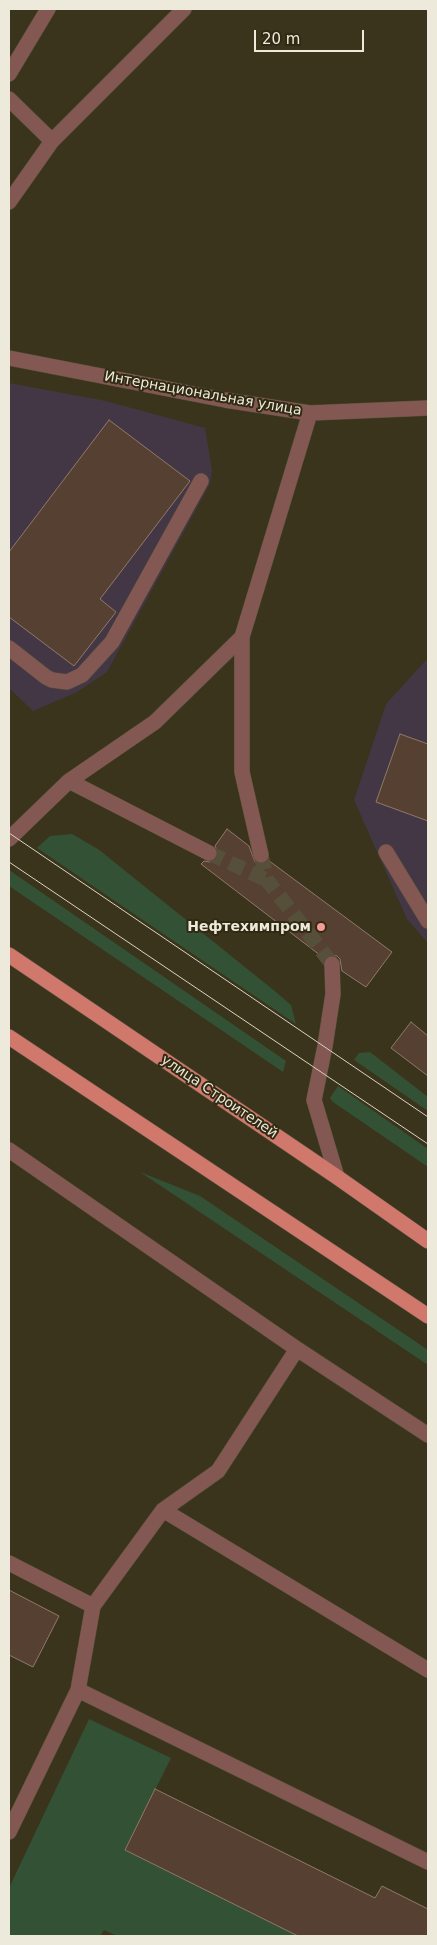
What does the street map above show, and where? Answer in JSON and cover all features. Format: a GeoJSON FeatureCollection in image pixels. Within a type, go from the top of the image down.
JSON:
{"type":"FeatureCollection","features":[{"type":"Feature","properties":{"kind":"main road","name":"улица Строителей"},"geometry":{"type":"LineString","coordinates":[[9,955],[338,1177],[428,1241]]}},
{"type":"Feature","properties":{"kind":"main road"},"geometry":{"type":"LineString","coordinates":[[9,1037],[428,1316]]}},
{"type":"Feature","properties":{"kind":"street"},"geometry":{"type":"LineString","coordinates":[[9,74],[48,9]]}},
{"type":"Feature","properties":{"kind":"street"},"geometry":{"type":"LineString","coordinates":[[9,202],[52,141],[184,9]]}},
{"type":"Feature","properties":{"kind":"street"},"geometry":{"type":"LineString","coordinates":[[9,99],[52,141]]}},
{"type":"Feature","properties":{"kind":"street","name":"Интернациональная улица"},"geometry":{"type":"LineString","coordinates":[[9,358],[225,400],[310,413],[428,408]]}},
{"type":"Feature","properties":{"kind":"street"},"geometry":{"type":"LineString","coordinates":[[261,855],[242,772],[242,637],[310,413]]}},
{"type":"Feature","properties":{"kind":"street"},"geometry":{"type":"LineString","coordinates":[[9,648],[52,680],[68,682],[82,676],[112,642],[201,481]]}},
{"type":"Feature","properties":{"kind":"street"},"geometry":{"type":"LineString","coordinates":[[9,839],[69,781],[155,722],[242,637]]}},
{"type":"Feature","properties":{"kind":"street"},"geometry":{"type":"LineString","coordinates":[[69,781],[209,853]]}},
{"type":"Feature","properties":{"kind":"street"},"geometry":{"type":"LineString","coordinates":[[386,852],[428,921]]}},
{"type":"Feature","properties":{"kind":"street"},"geometry":{"type":"LineString","coordinates":[[332,964],[333,994],[314,1100],[338,1177]]}},
{"type":"Feature","properties":{"kind":"street"},"geometry":{"type":"LineString","coordinates":[[9,1150],[298,1349],[428,1435]]}},
{"type":"Feature","properties":{"kind":"street"},"geometry":{"type":"LineString","coordinates":[[9,1832],[78,1690],[93,1606],[163,1510],[218,1471],[298,1349]]}},
{"type":"Feature","properties":{"kind":"street"},"geometry":{"type":"LineString","coordinates":[[163,1510],[428,1670]]}},
{"type":"Feature","properties":{"kind":"street"},"geometry":{"type":"LineString","coordinates":[[9,1563],[93,1606]]}},
{"type":"Feature","properties":{"kind":"street"},"geometry":{"type":"LineString","coordinates":[[78,1690],[428,1862]]}},
{"type":"Feature","properties":{"kind":"shaded area"},"geometry":{"type":"Polygon","coordinates":[[[9,383],[106,401],[205,428],[212,470],[210,484],[107,672],[77,692],[33,711],[9,688],[9,383]]]}},
{"type":"Feature","properties":{"kind":"shaded area"},"geometry":{"type":"Polygon","coordinates":[[[428,658],[428,943],[407,919],[354,800],[386,704],[428,658]]]}},
{"type":"Feature","properties":{"kind":"green space"},"geometry":{"type":"Polygon","coordinates":[[[72,834],[98,849],[276,992],[291,1005],[296,1024],[37,848],[50,836],[72,834]]]}},
{"type":"Feature","properties":{"kind":"green space"},"geometry":{"type":"Polygon","coordinates":[[[9,870],[286,1061],[283,1072],[9,886],[9,870]]]}},
{"type":"Feature","properties":{"kind":"green space"},"geometry":{"type":"Polygon","coordinates":[[[370,1052],[428,1097],[428,1111],[354,1060],[359,1053],[370,1052]]]}},
{"type":"Feature","properties":{"kind":"green space"},"geometry":{"type":"Polygon","coordinates":[[[338,1086],[428,1149],[428,1167],[333,1102],[330,1098],[338,1086]]]}},
{"type":"Feature","properties":{"kind":"green space"},"geometry":{"type":"Polygon","coordinates":[[[140,1172],[200,1196],[428,1350],[428,1365],[140,1172]]]}},
{"type":"Feature","properties":{"kind":"green space"},"geometry":{"type":"Polygon","coordinates":[[[89,1719],[171,1758],[125,1850],[313,1936],[117,1936],[104,1930],[100,1936],[9,1936],[9,1888],[89,1719]]]}},
{"type":"Feature","properties":{"kind":"building"},"geometry":{"type":"Polygon","coordinates":[[[109,420],[190,481],[100,599],[116,612],[74,666],[9,617],[9,552],[109,420]]]}},
{"type":"Feature","properties":{"kind":"building"},"geometry":{"type":"Polygon","coordinates":[[[400,734],[428,744],[428,821],[376,802],[400,734]]]}},
{"type":"Feature","properties":{"kind":"building"},"geometry":{"type":"Polygon","coordinates":[[[227,829],[249,846],[255,862],[263,864],[268,860],[392,952],[366,987],[342,971],[340,959],[337,956],[331,955],[325,959],[201,864],[204,861],[210,862],[217,858],[218,852],[215,846],[227,829]]]}},
{"type":"Feature","properties":{"kind":"building"},"geometry":{"type":"Polygon","coordinates":[[[411,1022],[428,1036],[428,1076],[391,1048],[411,1022]]]}},
{"type":"Feature","properties":{"kind":"building"},"geometry":{"type":"Polygon","coordinates":[[[9,1590],[59,1616],[33,1667],[9,1655],[9,1590]]]}},
{"type":"Feature","properties":{"kind":"building"},"geometry":{"type":"Polygon","coordinates":[[[155,1789],[375,1898],[382,1886],[428,1909],[428,1936],[298,1936],[125,1850],[155,1789]]]}},
{"type":"Feature","properties":{"kind":"tunnel"},"geometry":{"type":"LineString","coordinates":[[209,853],[267,880]]}},
{"type":"Feature","properties":{"kind":"tunnel"},"geometry":{"type":"LineString","coordinates":[[261,855],[267,880],[332,964]]}},
{"type":"Feature","properties":{"kind":"tram line"},"geometry":{"type":"LineString","coordinates":[[9,833],[428,1117]]}},
{"type":"Feature","properties":{"kind":"tram line"},"geometry":{"type":"LineString","coordinates":[[9,862],[428,1144]]}},
{"type":"Feature","properties":{"kind":"place","name":"Нефтехимпром"},"geometry":{"type":"Point","coordinates":[321,927]}}]}
